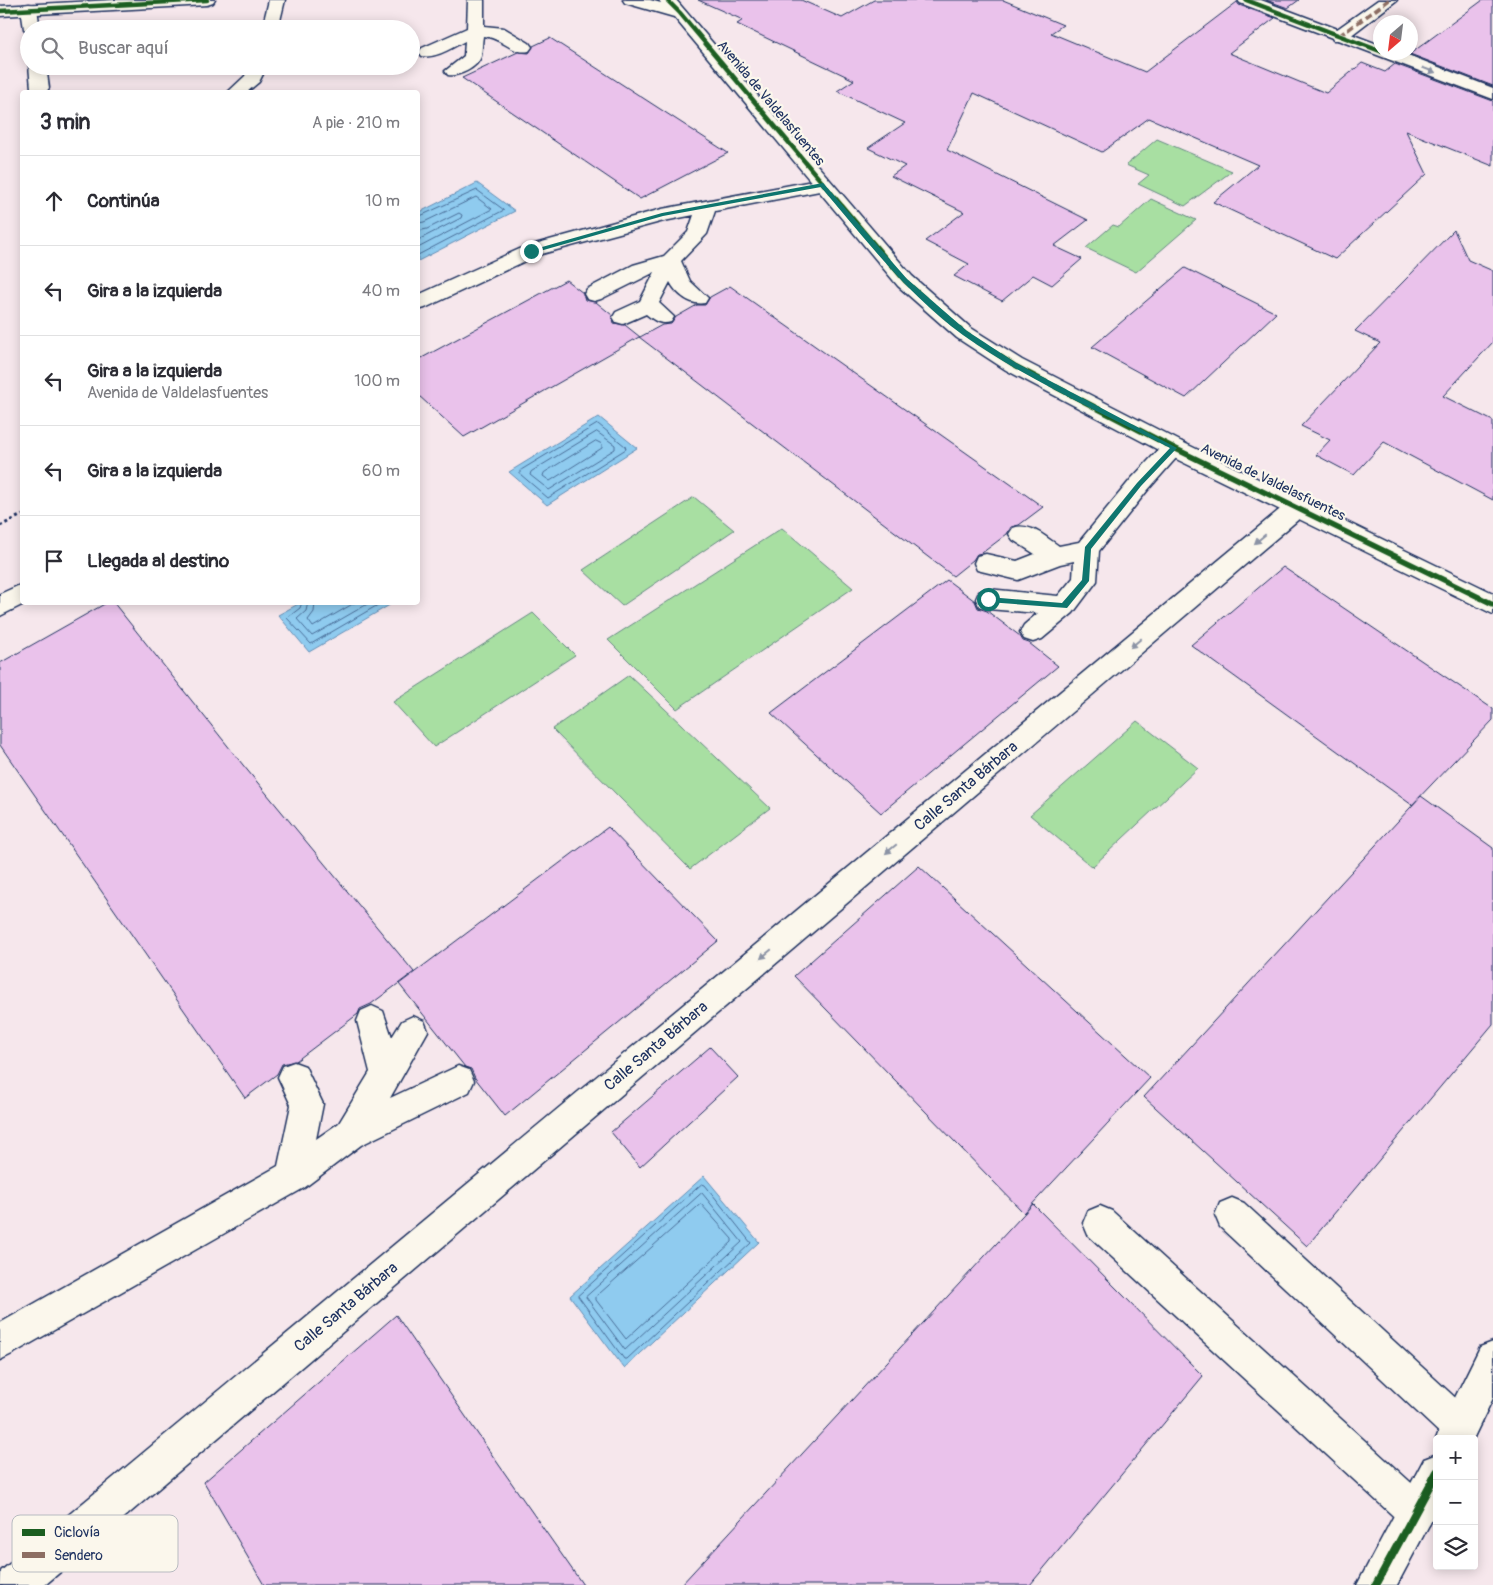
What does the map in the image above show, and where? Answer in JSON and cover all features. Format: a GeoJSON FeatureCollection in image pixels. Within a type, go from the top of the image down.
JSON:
{"type":"FeatureCollection","features":[{"type":"Feature","properties":{"kind":"street"},"geometry":{"type":"LineString","coordinates":[[0,11],[104,3],[207,0]]}},
{"type":"Feature","properties":{"kind":"street"},"geometry":{"type":"LineString","coordinates":[[272,20],[277,0]]}},
{"type":"Feature","properties":{"kind":"street"},"geometry":{"type":"LineString","coordinates":[[454,71],[472,58],[476,0]]}},
{"type":"Feature","properties":{"kind":"street"},"geometry":{"type":"LineString","coordinates":[[631,0],[678,4]]}},
{"type":"Feature","properties":{"kind":"street"},"geometry":{"type":"LineString","coordinates":[[1246,0],[1373,49]]}},
{"type":"Feature","properties":{"kind":"street"},"geometry":{"type":"LineString","coordinates":[[1339,36],[1389,0]]}},
{"type":"Feature","properties":{"kind":"street","name":"Avenida de Valdelasfuentes"},"geometry":{"type":"LineString","coordinates":[[678,4],[823,185],[904,280],[964,333],[1014,365],[1174,448],[1493,604]]}},
{"type":"Feature","properties":{"kind":"street"},"geometry":{"type":"LineString","coordinates":[[29,10],[31,20]]}},
{"type":"Feature","properties":{"kind":"street"},"geometry":{"type":"LineString","coordinates":[[428,52],[475,30],[498,32],[523,47]]}},
{"type":"Feature","properties":{"kind":"street"},"geometry":{"type":"LineString","coordinates":[[472,58],[489,64]]}},
{"type":"Feature","properties":{"kind":"street"},"geometry":{"type":"LineString","coordinates":[[1403,60],[1493,94]]}},
{"type":"Feature","properties":{"kind":"street"},"geometry":{"type":"LineString","coordinates":[[38,75],[40,88]]}},
{"type":"Feature","properties":{"kind":"street"},"geometry":{"type":"LineString","coordinates":[[238,90],[254,75]]}},
{"type":"Feature","properties":{"kind":"street"},"geometry":{"type":"LineString","coordinates":[[420,302],[531,251],[662,215],[823,185]]}},
{"type":"Feature","properties":{"kind":"street"},"geometry":{"type":"LineString","coordinates":[[594,294],[640,270],[671,260],[697,234],[707,207]]}},
{"type":"Feature","properties":{"kind":"street"},"geometry":{"type":"LineString","coordinates":[[671,260],[681,284],[698,298]]}},
{"type":"Feature","properties":{"kind":"street"},"geometry":{"type":"LineString","coordinates":[[623,316],[656,311],[671,260]]}},
{"type":"Feature","properties":{"kind":"street"},"geometry":{"type":"LineString","coordinates":[[986,563],[1018,571],[1056,556],[1087,548],[1139,485],[1174,448]]}},
{"type":"Feature","properties":{"kind":"street","name":"Calle Santa Bárbara"},"geometry":{"type":"LineString","coordinates":[[98,1515],[1298,507]]}},
{"type":"Feature","properties":{"kind":"street"},"geometry":{"type":"LineString","coordinates":[[1021,534],[1056,556]]}},
{"type":"Feature","properties":{"kind":"street"},"geometry":{"type":"LineString","coordinates":[[1033,632],[1064,606],[1085,581],[1087,548]]}},
{"type":"Feature","properties":{"kind":"street"},"geometry":{"type":"LineString","coordinates":[[0,606],[20,595]]}},
{"type":"Feature","properties":{"kind":"street"},"geometry":{"type":"LineString","coordinates":[[988,599],[1064,606]]}},
{"type":"Feature","properties":{"kind":"street"},"geometry":{"type":"LineString","coordinates":[[372,1021],[386,1074]]}},
{"type":"Feature","properties":{"kind":"street"},"geometry":{"type":"LineString","coordinates":[[350,1134],[412,1031]]}},
{"type":"Feature","properties":{"kind":"street"},"geometry":{"type":"LineString","coordinates":[[292,1176],[307,1104],[294,1077]]}},
{"type":"Feature","properties":{"kind":"street"},"geometry":{"type":"LineString","coordinates":[[0,1342],[292,1176],[350,1134],[458,1081]]}},
{"type":"Feature","properties":{"kind":"street"},"geometry":{"type":"LineString","coordinates":[[1232,1215],[1457,1433],[1493,1360]]}},
{"type":"Feature","properties":{"kind":"street"},"geometry":{"type":"LineString","coordinates":[[1100,1223],[1416,1512]]}},
{"type":"Feature","properties":{"kind":"street"},"geometry":{"type":"LineString","coordinates":[[1376,1585],[1433,1480]]}},
{"type":"Feature","properties":{"kind":"street","name":"Calle Santa Bárbara"},"geometry":{"type":"LineString","coordinates":[[15,1585],[30,1572]]}},
{"type":"Feature","properties":{"kind":"path"},"geometry":{"type":"LineString","coordinates":[[0,526],[20,516]]}},
{"type":"Feature","properties":{"kind":"green space"},"geometry":{"type":"Polygon","coordinates":[[[1157,139],[1232,171],[1185,206],[1138,184],[1149,175],[1126,165],[1157,139]]]}},
{"type":"Feature","properties":{"kind":"green space"},"geometry":{"type":"Polygon","coordinates":[[[1151,199],[1196,220],[1136,272],[1086,248],[1113,225],[1119,227],[1151,199]]]}},
{"type":"Feature","properties":{"kind":"green space"},"geometry":{"type":"Polygon","coordinates":[[[694,497],[734,530],[622,606],[583,570],[694,497]]]}},
{"type":"Feature","properties":{"kind":"green space"},"geometry":{"type":"Polygon","coordinates":[[[782,528],[853,588],[677,709],[608,640],[782,528]]]}},
{"type":"Feature","properties":{"kind":"green space"},"geometry":{"type":"Polygon","coordinates":[[[533,613],[575,655],[434,747],[393,702],[533,613]]]}},
{"type":"Feature","properties":{"kind":"green space"},"geometry":{"type":"Polygon","coordinates":[[[629,675],[770,808],[690,869],[552,729],[629,675]]]}},
{"type":"Feature","properties":{"kind":"green space"},"geometry":{"type":"Polygon","coordinates":[[[1137,721],[1198,768],[1092,867],[1030,815],[1137,721]]]}},
{"type":"Feature","properties":{"kind":"water"},"geometry":{"type":"Polygon","coordinates":[[[477,183],[515,211],[420,260],[420,212],[477,183]]]}},
{"type":"Feature","properties":{"kind":"water"},"geometry":{"type":"Polygon","coordinates":[[[599,417],[637,448],[547,505],[509,472],[599,417]]]}},
{"type":"Feature","properties":{"kind":"water"},"geometry":{"type":"Polygon","coordinates":[[[296,605],[390,605],[309,652],[278,615],[296,605]]]}},
{"type":"Feature","properties":{"kind":"water"},"geometry":{"type":"Polygon","coordinates":[[[704,1176],[759,1242],[624,1368],[570,1296],[704,1176]]]}},
{"type":"Feature","properties":{"kind":"building"},"geometry":{"type":"Polygon","coordinates":[[[698,0],[801,0],[842,18],[874,0],[1003,0],[1063,25],[1051,33],[1145,72],[1237,2],[1239,5],[1275,18],[1229,53],[1326,93],[1362,63],[1385,72],[1395,64],[1493,101],[1493,166],[1406,131],[1427,174],[1335,259],[1213,202],[1258,165],[1149,118],[1102,152],[974,93],[947,150],[1088,220],[1054,246],[1082,259],[1052,285],[1033,275],[1002,301],[954,276],[969,264],[925,241],[964,212],[891,176],[905,166],[868,148],[905,123],[837,91],[854,80],[737,24],[743,20],[698,0]]]}},
{"type":"Feature","properties":{"kind":"building"},"geometry":{"type":"Polygon","coordinates":[[[1266,0],[1299,0],[1288,8],[1266,0]]]}},
{"type":"Feature","properties":{"kind":"building"},"geometry":{"type":"Polygon","coordinates":[[[1483,0],[1493,0],[1493,86],[1418,57],[1418,48],[1483,0]]]}},
{"type":"Feature","properties":{"kind":"building"},"geometry":{"type":"Polygon","coordinates":[[[550,38],[728,153],[640,199],[462,78],[518,52],[529,53],[533,46],[550,38]]]}},
{"type":"Feature","properties":{"kind":"building"},"geometry":{"type":"Polygon","coordinates":[[[1454,230],[1468,260],[1493,271],[1493,342],[1443,396],[1493,421],[1493,500],[1384,442],[1354,475],[1316,455],[1330,440],[1301,426],[1380,343],[1355,331],[1454,230]]]}},
{"type":"Feature","properties":{"kind":"building"},"geometry":{"type":"Polygon","coordinates":[[[1185,268],[1276,313],[1186,398],[1092,347],[1185,268]]]}},
{"type":"Feature","properties":{"kind":"building"},"geometry":{"type":"Polygon","coordinates":[[[566,280],[583,293],[585,300],[596,302],[612,315],[614,323],[625,325],[640,337],[662,325],[671,324],[676,317],[697,305],[705,305],[710,297],[730,286],[1043,507],[1019,525],[1011,527],[1007,534],[982,553],[977,554],[973,560],[953,576],[639,337],[464,437],[420,397],[420,359],[566,280]]]}},
{"type":"Feature","properties":{"kind":"building"},"geometry":{"type":"Polygon","coordinates":[[[1283,567],[1493,709],[1493,720],[1412,805],[1191,645],[1283,567]]]}},
{"type":"Feature","properties":{"kind":"building"},"geometry":{"type":"Polygon","coordinates":[[[947,580],[975,601],[978,608],[987,611],[1020,636],[1023,641],[1029,643],[1058,666],[881,813],[771,713],[947,580]]]}},
{"type":"Feature","properties":{"kind":"building"},"geometry":{"type":"Polygon","coordinates":[[[103,605],[115,605],[243,765],[414,972],[371,1004],[360,1009],[358,1014],[296,1061],[282,1064],[277,1074],[245,1098],[0,745],[0,663],[103,605]]]}},
{"type":"Feature","properties":{"kind":"building"},"geometry":{"type":"Polygon","coordinates":[[[1421,796],[1493,848],[1493,1024],[1307,1246],[1144,1097],[1421,796]]]}},
{"type":"Feature","properties":{"kind":"building"},"geometry":{"type":"Polygon","coordinates":[[[608,827],[718,941],[505,1116],[475,1078],[471,1069],[465,1067],[399,984],[608,827]]]}},
{"type":"Feature","properties":{"kind":"building"},"geometry":{"type":"Polygon","coordinates":[[[919,866],[1150,1078],[1024,1213],[794,976],[919,866]]]}},
{"type":"Feature","properties":{"kind":"building"},"geometry":{"type":"Polygon","coordinates":[[[710,1047],[738,1077],[640,1167],[611,1132],[710,1047]]]}},
{"type":"Feature","properties":{"kind":"building"},"geometry":{"type":"Polygon","coordinates":[[[1033,1204],[1203,1376],[1030,1585],[681,1585],[1033,1204]]]}},
{"type":"Feature","properties":{"kind":"building"},"geometry":{"type":"Polygon","coordinates":[[[396,1315],[583,1585],[264,1585],[204,1482],[396,1315]]]}},
{"type":"Feature","properties":{"kind":"marked path"},"geometry":{"type":"LineString","coordinates":[[1339,36],[1389,0]]}},
{"type":"Feature","properties":{"kind":"cycle path"},"geometry":{"type":"LineString","coordinates":[[0,11],[207,0]]}},
{"type":"Feature","properties":{"kind":"cycle path"},"geometry":{"type":"LineString","coordinates":[[667,0],[680,13],[905,281],[964,333],[1014,365],[1174,448],[1493,604]]}},
{"type":"Feature","properties":{"kind":"cycle path"},"geometry":{"type":"LineString","coordinates":[[1246,0],[1373,48]]}},
{"type":"Feature","properties":{"kind":"cycle path"},"geometry":{"type":"LineString","coordinates":[[1376,1585],[1433,1479]]}},
{"type":"Feature","properties":{"kind":"route"},"geometry":{"type":"LineString","coordinates":[[531,251],[662,215],[823,185],[904,280],[964,333],[1014,365],[1174,448],[1139,485],[1087,548],[1085,581],[1064,606],[988,599]]}}]}
